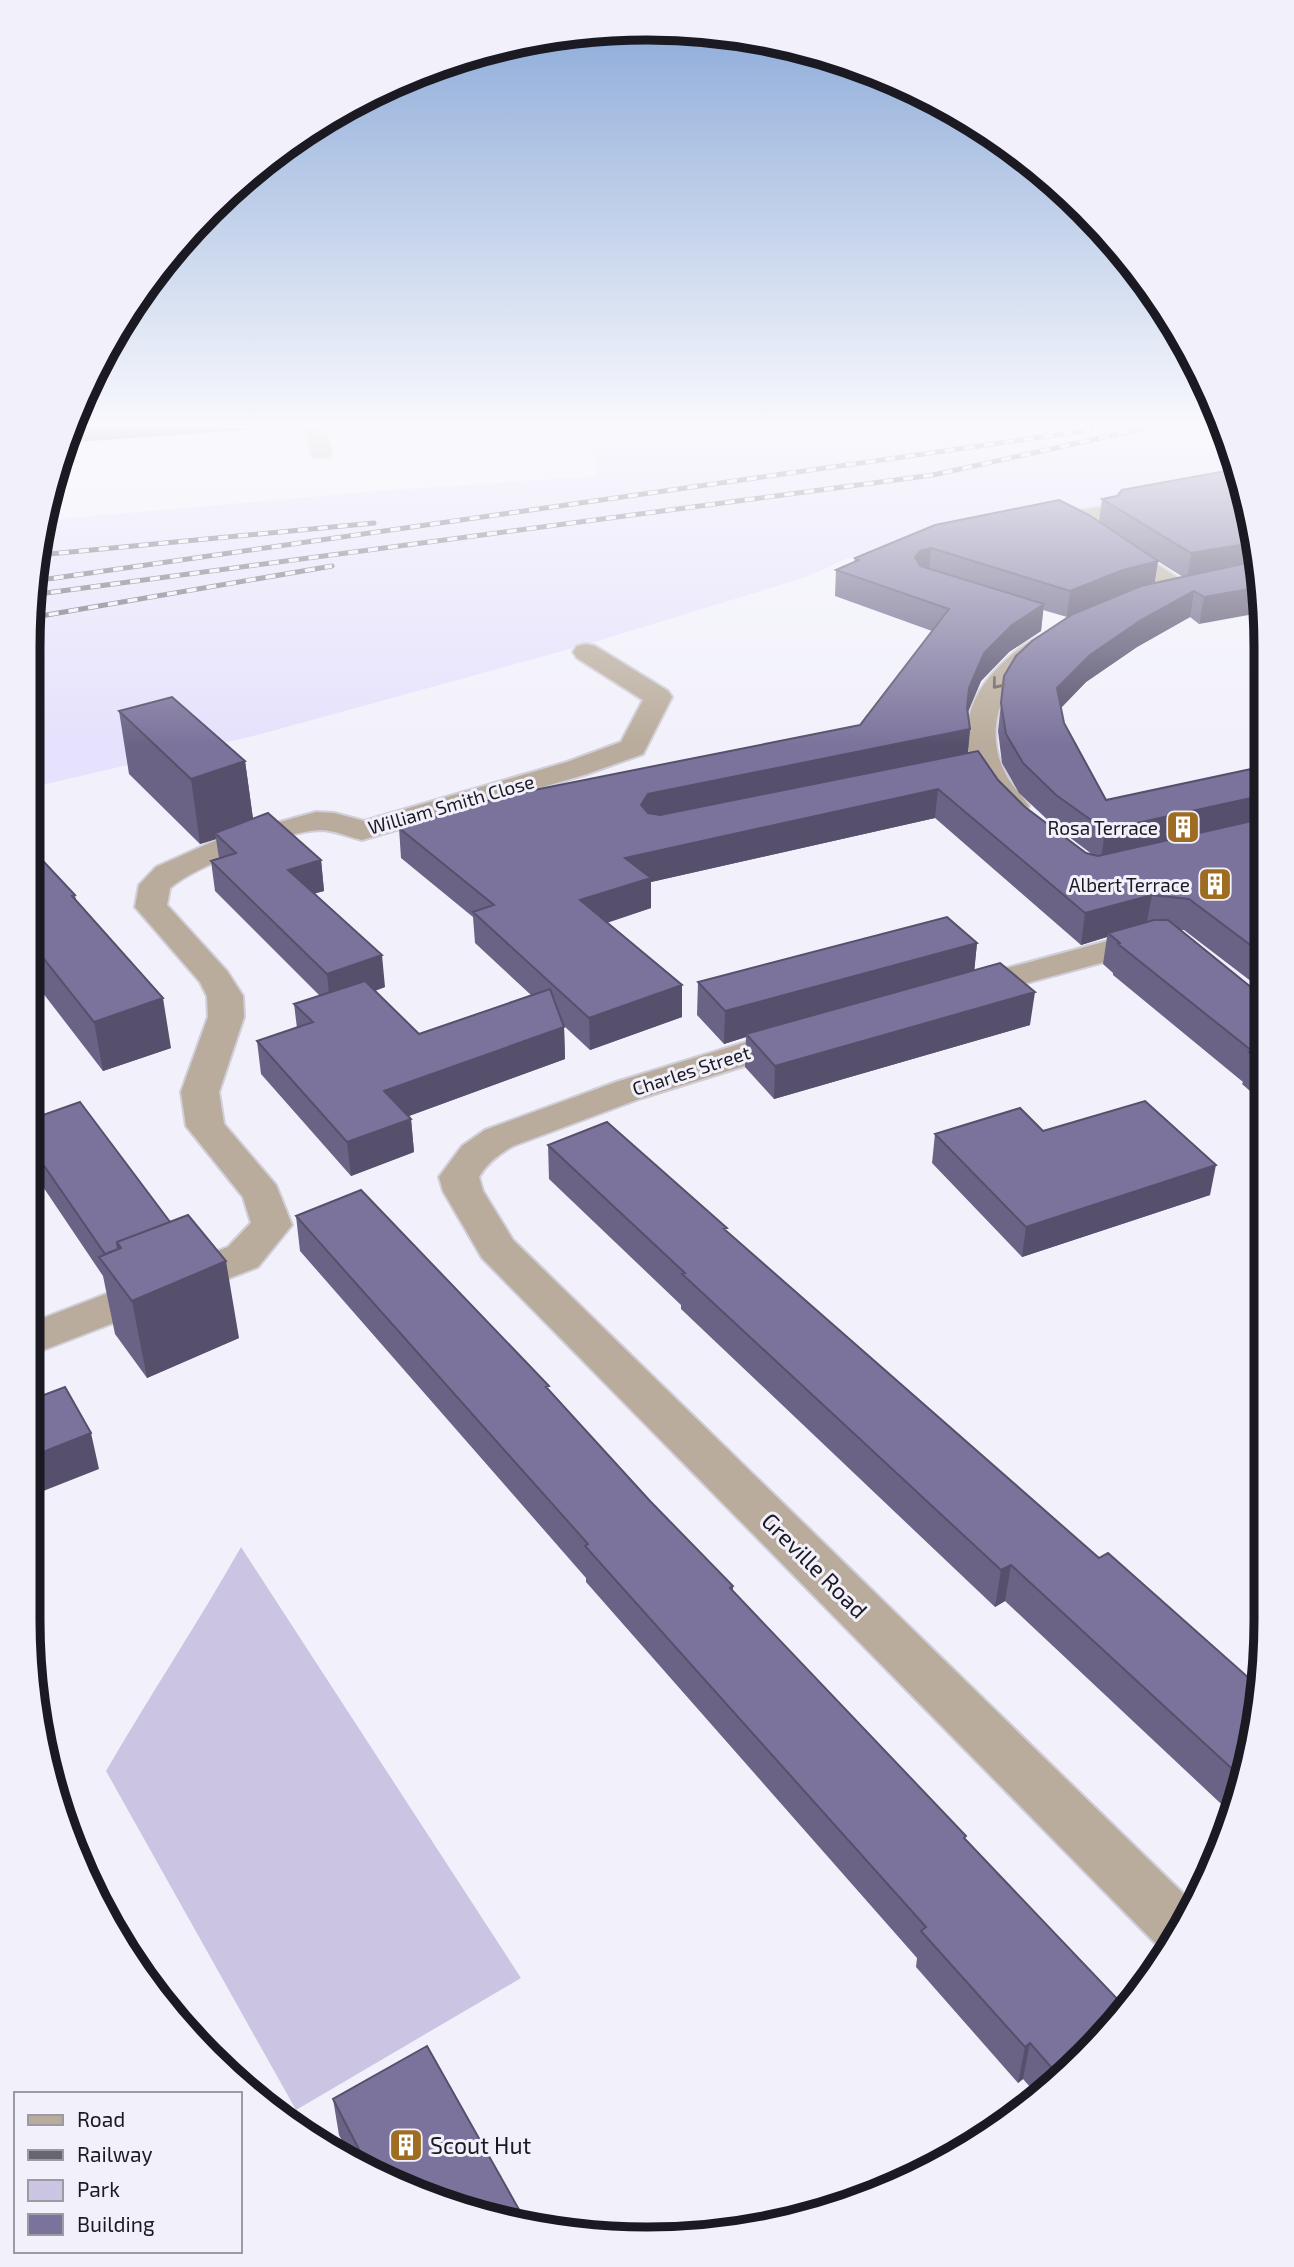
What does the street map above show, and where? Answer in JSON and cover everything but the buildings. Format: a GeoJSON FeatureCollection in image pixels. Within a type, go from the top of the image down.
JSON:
{"type":"FeatureCollection","features":[{"type":"Feature","properties":{"kind":"street"},"geometry":{"type":"LineString","coordinates":[[1095,534],[1195,589],[1149,598]]}},
{"type":"Feature","properties":{"kind":"street"},"geometry":{"type":"LineString","coordinates":[[1030,823],[995,785],[986,768],[981,719],[987,696],[1000,679],[1057,625]]}},
{"type":"Feature","properties":{"kind":"street","name":"William Smith Close"},"geometry":{"type":"LineString","coordinates":[[40,1336],[243,1257],[272,1225],[262,1194],[205,1126],[200,1092],[226,1017],[225,996],[215,978],[151,907],[151,894],[157,881],[185,862],[314,821],[340,821],[362,831],[577,768],[633,748],[659,697],[586,652]]}},
{"type":"Feature","properties":{"kind":"street"},"geometry":{"type":"LineString","coordinates":[[955,771],[986,768]]}},
{"type":"Feature","properties":{"kind":"street"},"geometry":{"type":"LineString","coordinates":[[935,998],[1147,939],[1169,942]]}},
{"type":"Feature","properties":{"kind":"street","name":"Charles Street"},"geometry":{"type":"LineString","coordinates":[[463,1191],[459,1177],[468,1162],[480,1149],[499,1138],[629,1090],[734,1055],[828,1028]]}},
{"type":"Feature","properties":{"kind":"street","name":"Greville Road"},"geometry":{"type":"LineString","coordinates":[[463,1191],[497,1249],[1173,1922]]}},
{"type":"Feature","properties":{"kind":"shaded area"},"geometry":{"type":"Polygon","coordinates":[[[51,534],[958,534],[883,548],[846,559],[806,577],[581,646],[261,734],[40,785],[40,647],[45,568],[51,534]]]}},
{"type":"Feature","properties":{"kind":"green space"},"geometry":{"type":"Polygon","coordinates":[[[241,1547],[521,1978],[296,2110],[106,1771],[241,1547]]]}},
{"type":"Feature","properties":{"kind":"railway"},"geometry":{"type":"LineString","coordinates":[[47,554],[261,534]]}},
{"type":"Feature","properties":{"kind":"railway"},"geometry":{"type":"LineString","coordinates":[[44,580],[364,534]]}},
{"type":"Feature","properties":{"kind":"railway"},"geometry":{"type":"LineString","coordinates":[[43,593],[491,534]]}},
{"type":"Feature","properties":{"kind":"railway"},"geometry":{"type":"LineString","coordinates":[[42,616],[332,566]]}},
{"type":"Feature","properties":{"kind":"place","name":"Rosa Terrace"},"geometry":{"type":"Point","coordinates":[1183,827]}},
{"type":"Feature","properties":{"kind":"place","name":"Albert Terrace"},"geometry":{"type":"Point","coordinates":[1215,884]}},
{"type":"Feature","properties":{"kind":"place","name":"Scout Hut"},"geometry":{"type":"Point","coordinates":[406,2145]}}]}
